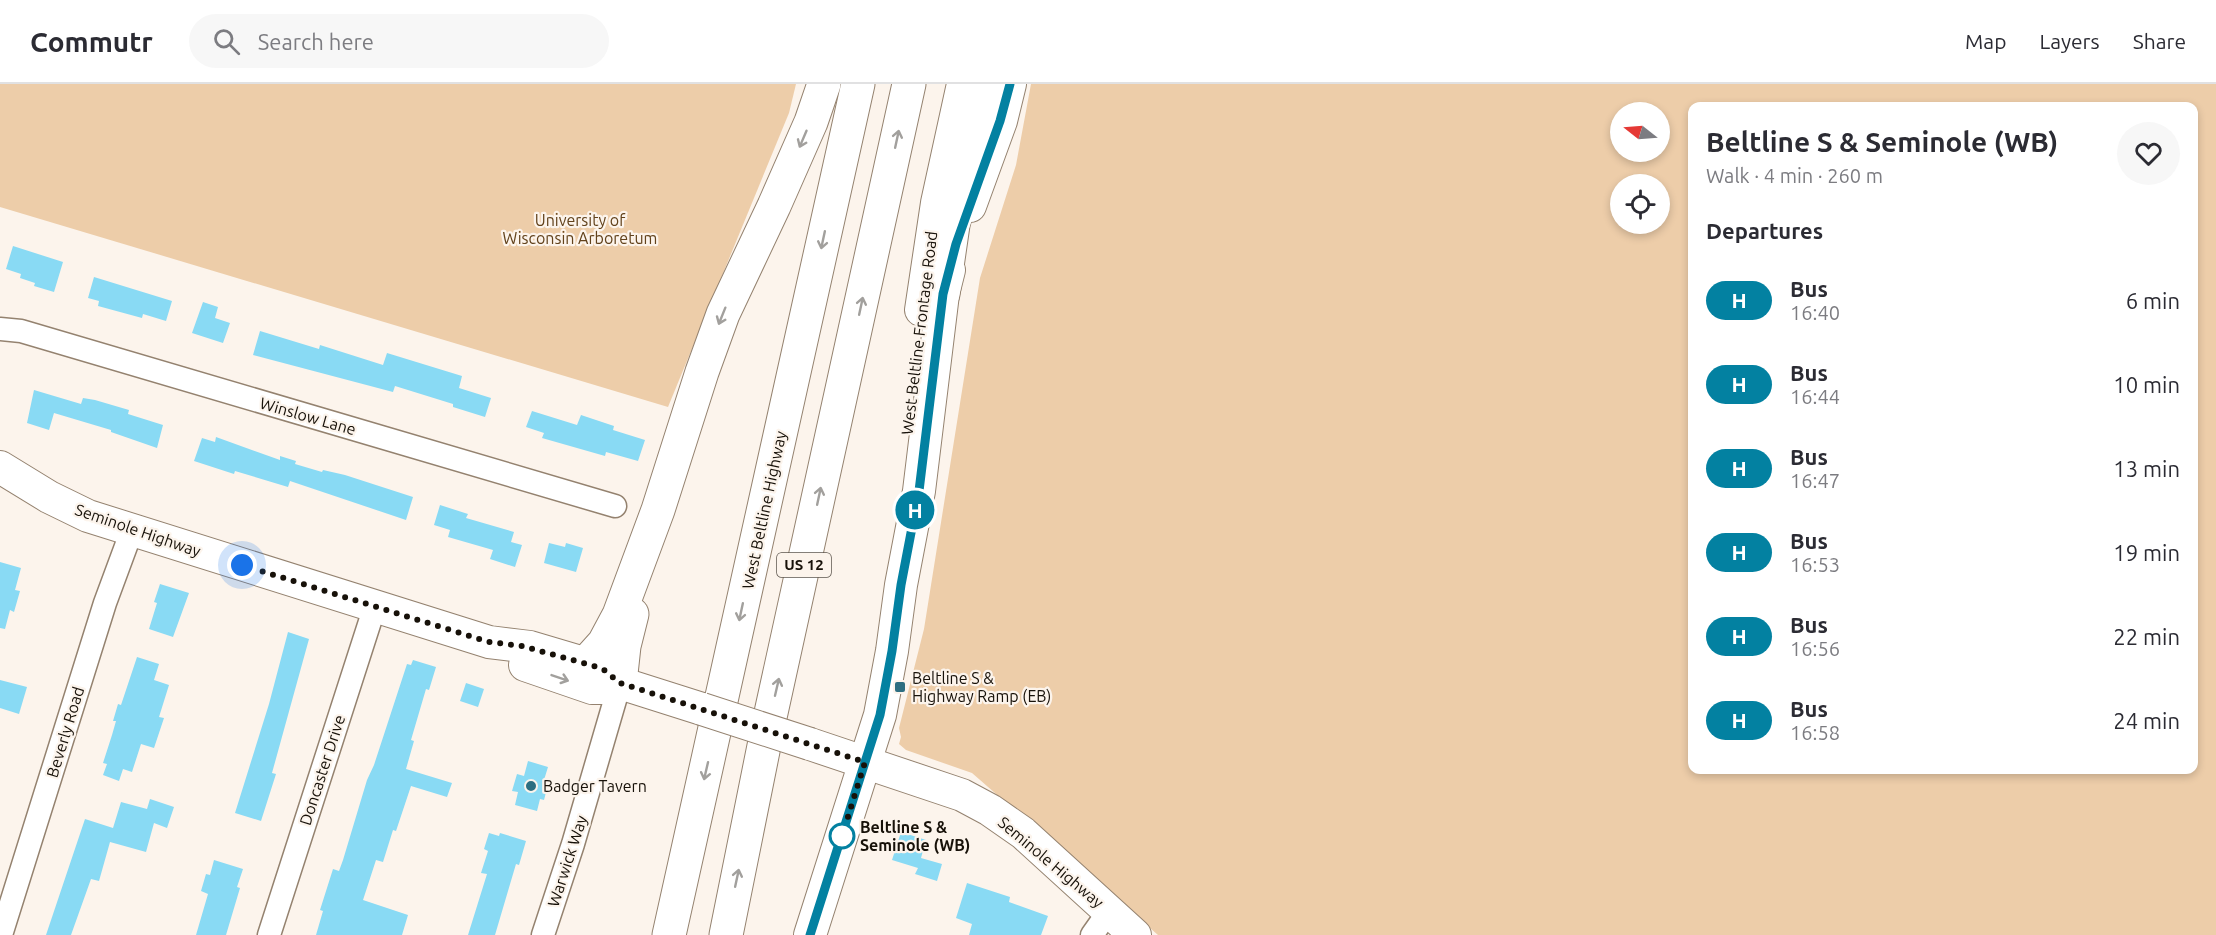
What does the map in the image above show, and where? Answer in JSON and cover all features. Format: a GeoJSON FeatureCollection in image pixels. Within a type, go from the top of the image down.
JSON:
{"type":"FeatureCollection","features":[{"type":"Feature","properties":{"kind":"highway"},"geometry":{"type":"LineString","coordinates":[[586,663],[612,632],[658,510],[723,314],[774,206],[824,84]]}},
{"type":"Feature","properties":{"kind":"highway","name":"West Beltline Highway"},"geometry":{"type":"LineString","coordinates":[[669,935],[858,84]]}},
{"type":"Feature","properties":{"kind":"highway","name":"US 12"},"geometry":{"type":"LineString","coordinates":[[726,935],[767,731],[909,84]]}},
{"type":"Feature","properties":{"kind":"highway"},"geometry":{"type":"LineString","coordinates":[[943,294],[953,225],[987,84]]}},
{"type":"Feature","properties":{"kind":"highway"},"geometry":{"type":"LineString","coordinates":[[620,683],[624,642],[658,510]]}},
{"type":"Feature","properties":{"kind":"street","name":"West Beltline Frontage Road"},"geometry":{"type":"LineString","coordinates":[[901,585],[896,527],[919,323],[937,203],[963,84]]}},
{"type":"Feature","properties":{"kind":"street","name":"West Beltline Frontage Road"},"geometry":{"type":"LineString","coordinates":[[810,935],[880,715],[919,491],[943,294],[956,244],[1000,121],[1010,84]]}},
{"type":"Feature","properties":{"kind":"street","name":"Winslow Lane"},"geometry":{"type":"LineString","coordinates":[[0,329],[21,331],[615,506]]}},
{"type":"Feature","properties":{"kind":"street","name":"Seminole Highway"},"geometry":{"type":"LineString","coordinates":[[0,468],[49,497],[88,516],[489,642],[522,646],[586,663],[604,670],[620,683],[962,795],[990,810],[1023,833],[1100,923],[1135,935]]}},
{"type":"Feature","properties":{"kind":"street","name":"Beverly Road"},"geometry":{"type":"LineString","coordinates":[[1,935],[105,603],[132,530]]}},
{"type":"Feature","properties":{"kind":"street","name":"Doncaster Drive"},"geometry":{"type":"LineString","coordinates":[[269,935],[375,606]]}},
{"type":"Feature","properties":{"kind":"street","name":"Seminole Highway"},"geometry":{"type":"LineString","coordinates":[[489,642],[503,654],[520,663],[585,687],[599,689],[620,683]]}},
{"type":"Feature","properties":{"kind":"street","name":"Warwick Way"},"geometry":{"type":"LineString","coordinates":[[543,935],[573,844],[620,683]]}},
{"type":"Feature","properties":{"kind":"green space","name":"University of Wisconsin Arboretum"},"geometry":{"type":"Polygon","coordinates":[[[0,84],[796,84],[789,113],[668,407],[0,207],[0,84]]]}},
{"type":"Feature","properties":{"kind":"green space"},"geometry":{"type":"Polygon","coordinates":[[[1031,84],[2216,84],[2216,935],[1158,935],[972,773],[906,750],[899,744],[901,737],[899,728],[924,629],[980,278],[1016,165],[1031,84]]]}},
{"type":"Feature","properties":{"kind":"building"},"geometry":{"type":"Polygon","coordinates":[[[13,246],[63,262],[54,292],[34,286],[35,283],[20,278],[21,274],[6,269],[13,246]]]}},
{"type":"Feature","properties":{"kind":"building"},"geometry":{"type":"Polygon","coordinates":[[[94,277],[172,301],[166,321],[143,314],[142,318],[98,306],[99,301],[88,298],[94,277]]]}},
{"type":"Feature","properties":{"kind":"building"},"geometry":{"type":"Polygon","coordinates":[[[203,302],[218,307],[215,318],[230,323],[223,343],[192,333],[203,302]]]}},
{"type":"Feature","properties":{"kind":"building"},"geometry":{"type":"Polygon","coordinates":[[[260,331],[319,349],[320,345],[383,365],[387,353],[462,376],[459,388],[491,398],[485,417],[453,407],[453,404],[395,386],[393,392],[253,355],[260,331]]]}},
{"type":"Feature","properties":{"kind":"building"},"geometry":{"type":"Polygon","coordinates":[[[34,390],[81,404],[83,398],[95,400],[129,410],[128,414],[163,425],[157,448],[111,432],[111,430],[54,413],[49,430],[27,423],[34,390]]]}},
{"type":"Feature","properties":{"kind":"building"},"geometry":{"type":"Polygon","coordinates":[[[532,411],[577,425],[581,415],[614,426],[613,430],[645,440],[638,461],[606,452],[605,456],[542,438],[544,433],[526,427],[532,411]]]}},
{"type":"Feature","properties":{"kind":"building"},"geometry":{"type":"Polygon","coordinates":[[[216,437],[280,460],[280,456],[296,461],[295,464],[322,472],[323,470],[345,475],[413,497],[406,520],[290,481],[288,487],[235,471],[234,474],[194,461],[202,438],[215,442],[216,437]]]}},
{"type":"Feature","properties":{"kind":"building"},"geometry":{"type":"Polygon","coordinates":[[[440,505],[468,514],[466,518],[514,532],[511,542],[522,545],[515,567],[490,559],[493,550],[448,537],[450,530],[434,525],[440,505]]]}},
{"type":"Feature","properties":{"kind":"building"},"geometry":{"type":"Polygon","coordinates":[[[549,543],[565,547],[566,543],[583,548],[576,572],[544,563],[549,543]]]}},
{"type":"Feature","properties":{"kind":"building"},"geometry":{"type":"Polygon","coordinates":[[[0,562],[21,568],[15,590],[20,591],[14,612],[10,610],[5,629],[0,628],[0,562]]]}},
{"type":"Feature","properties":{"kind":"building"},"geometry":{"type":"Polygon","coordinates":[[[160,584],[189,593],[173,637],[149,629],[160,584]]]}},
{"type":"Feature","properties":{"kind":"building"},"geometry":{"type":"Polygon","coordinates":[[[288,632],[309,639],[272,773],[276,774],[261,821],[235,813],[269,704],[288,632]]]}},
{"type":"Feature","properties":{"kind":"building"},"geometry":{"type":"Polygon","coordinates":[[[137,657],[159,664],[154,680],[169,685],[159,717],[164,718],[154,748],[141,744],[132,772],[123,769],[119,781],[103,775],[107,764],[103,763],[116,721],[113,721],[118,704],[121,705],[137,657]]]}},
{"type":"Feature","properties":{"kind":"building"},"geometry":{"type":"Polygon","coordinates":[[[413,660],[436,667],[429,690],[426,689],[411,740],[414,741],[406,769],[452,783],[447,797],[411,786],[383,862],[376,860],[363,900],[408,915],[402,935],[316,935],[323,911],[320,910],[333,869],[339,871],[407,664],[411,665],[413,660]]]}},
{"type":"Feature","properties":{"kind":"building"},"geometry":{"type":"Polygon","coordinates":[[[0,680],[27,687],[19,714],[0,708],[0,680]]]}},
{"type":"Feature","properties":{"kind":"building"},"geometry":{"type":"Polygon","coordinates":[[[466,683],[484,689],[478,707],[460,701],[466,683]]]}},
{"type":"Feature","properties":{"kind":"building","name":"Badger Tavern"},"geometry":{"type":"Polygon","coordinates":[[[528,761],[548,767],[544,780],[549,781],[544,800],[540,799],[537,811],[515,805],[518,792],[512,791],[517,774],[524,776],[528,761]]]}},
{"type":"Feature","properties":{"kind":"building"},"geometry":{"type":"Polygon","coordinates":[[[150,799],[174,807],[167,828],[154,823],[146,852],[110,842],[99,881],[91,879],[71,935],[46,935],[85,819],[113,828],[121,802],[147,809],[150,799]]]}},
{"type":"Feature","properties":{"kind":"building"},"geometry":{"type":"Polygon","coordinates":[[[901,832],[926,840],[921,858],[942,864],[937,881],[915,874],[918,868],[892,860],[901,832]]]}},
{"type":"Feature","properties":{"kind":"building"},"geometry":{"type":"Polygon","coordinates":[[[489,833],[499,836],[500,833],[526,841],[519,865],[516,864],[495,935],[468,935],[487,874],[481,873],[488,851],[484,849],[489,833]]]}},
{"type":"Feature","properties":{"kind":"building"},"geometry":{"type":"Polygon","coordinates":[[[214,860],[243,869],[237,887],[240,888],[226,935],[196,935],[208,894],[201,891],[206,874],[210,875],[214,860]]]}},
{"type":"Feature","properties":{"kind":"building"},"geometry":{"type":"Polygon","coordinates":[[[967,883],[1010,897],[1009,902],[1048,916],[1041,935],[969,935],[972,924],[956,918],[967,883]]]}},
{"type":"Feature","properties":{"kind":"bus line","name":"H"},"geometry":{"type":"LineString","coordinates":[[810,935],[880,715],[919,491],[943,294],[956,244],[1000,121],[1010,84]]}},
{"type":"Feature","properties":{"kind":"place","name":"Beltline S & Highway Ramp (EB)"},"geometry":{"type":"Point","coordinates":[900,687]}},
{"type":"Feature","properties":{"kind":"place","name":"Badger Tavern"},"geometry":{"type":"Point","coordinates":[531,786]}},
{"type":"Feature","properties":{"kind":"place","name":"Beltline S & Seminole (WB)"},"geometry":{"type":"Point","coordinates":[842,836]}},
{"type":"Feature","properties":{"kind":"route"},"geometry":{"type":"LineString","coordinates":[[242,565],[489,642],[506,643],[549,652],[594,666],[604,670],[620,683],[865,762],[842,836]]}}]}
